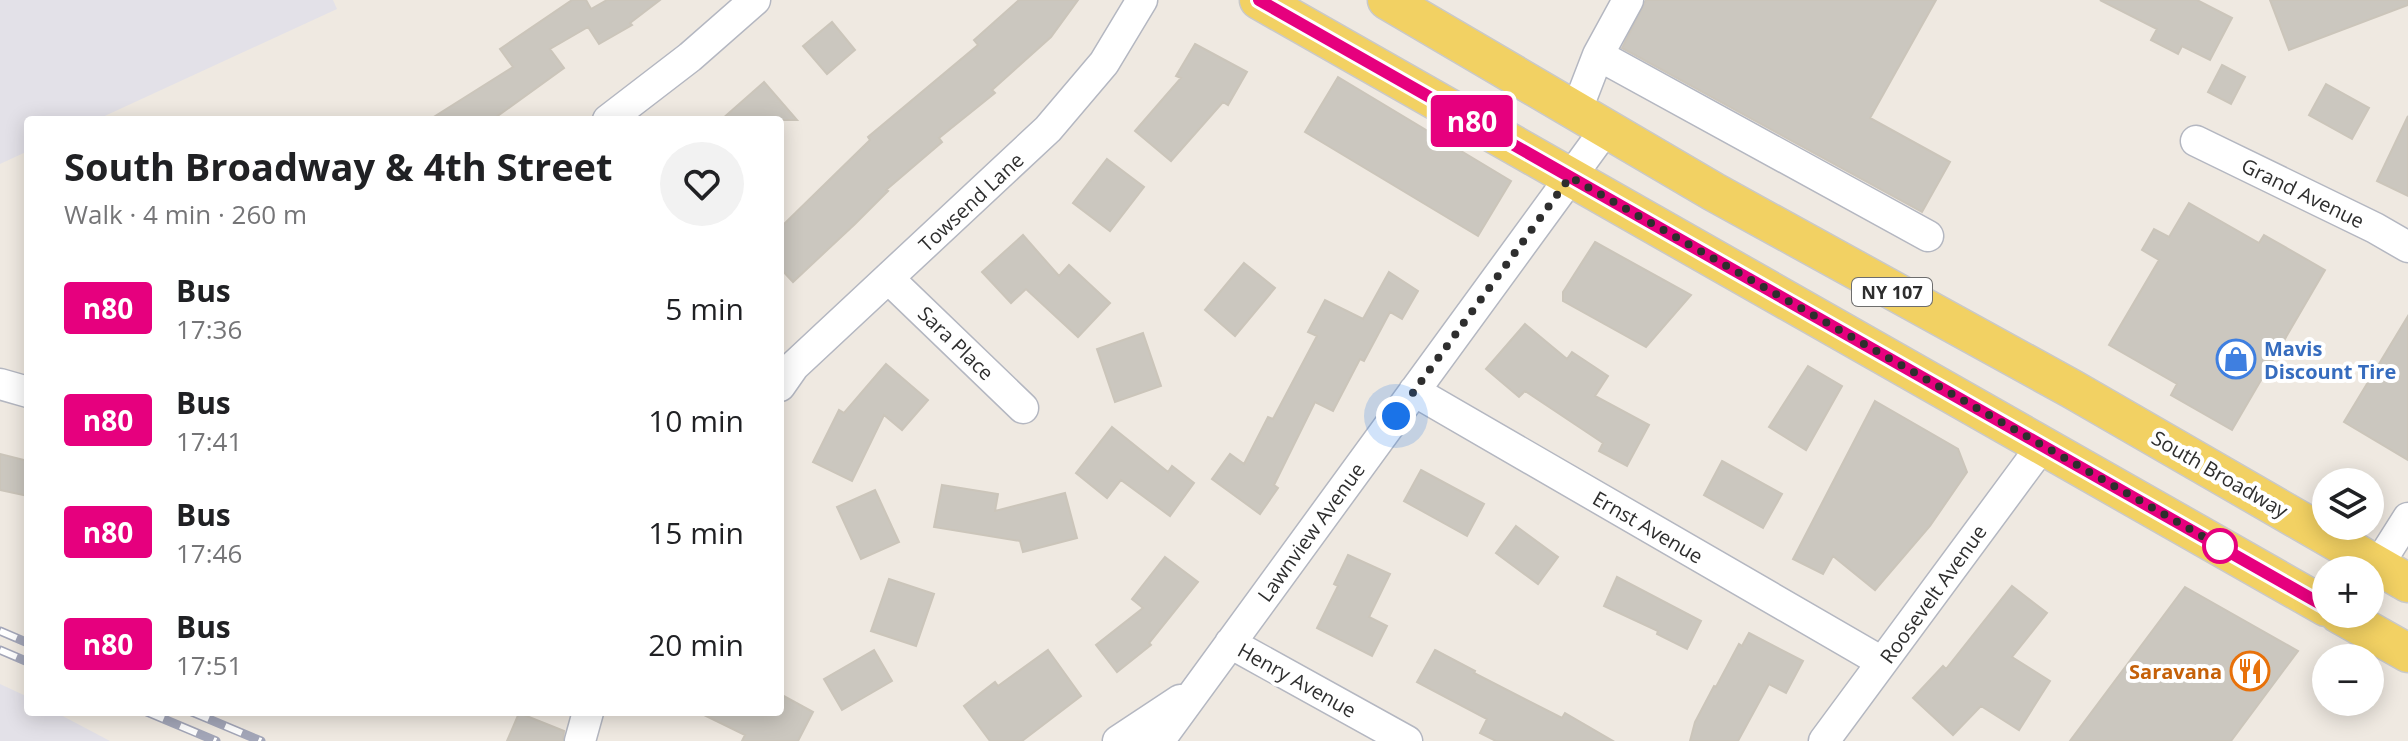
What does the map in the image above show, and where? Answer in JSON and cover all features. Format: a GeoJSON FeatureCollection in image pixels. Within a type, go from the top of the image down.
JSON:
{"type":"FeatureCollection","features":[{"type":"Feature","properties":{"kind":"main road","name":"NY 107"},"geometry":{"type":"LineString","coordinates":[[1259,0],[2312,598]]}},
{"type":"Feature","properties":{"kind":"main road","name":"NY 107"},"geometry":{"type":"LineString","coordinates":[[1387,0],[1590,121]]}},
{"type":"Feature","properties":{"kind":"main road","name":"South Broadway"},"geometry":{"type":"LineString","coordinates":[[1590,121],[1810,247],[2072,389],[2385,575]]}},
{"type":"Feature","properties":{"kind":"main road","name":"NY 107"},"geometry":{"type":"LineString","coordinates":[[2365,628],[2408,653]]}},
{"type":"Feature","properties":{"kind":"street"},"geometry":{"type":"LineString","coordinates":[[613,116],[690,57],[755,0]]}},
{"type":"Feature","properties":{"kind":"street","name":"Towsend Lane"},"geometry":{"type":"LineString","coordinates":[[784,380],[794,366],[1048,129],[1104,63],[1142,0]]}},
{"type":"Feature","properties":{"kind":"street","name":"Lawnview Avenue"},"geometry":{"type":"LineString","coordinates":[[1159,741],[1570,177],[1590,121],[1598,55],[1628,0]]}},
{"type":"Feature","properties":{"kind":"street"},"geometry":{"type":"LineString","coordinates":[[1598,55],[1928,236]]}},
{"type":"Feature","properties":{"kind":"street","name":"Grand Avenue"},"geometry":{"type":"LineString","coordinates":[[2196,141],[2408,247]]}},
{"type":"Feature","properties":{"kind":"street","name":"Sara Place"},"geometry":{"type":"LineString","coordinates":[[889,279],[1023,408]]}},
{"type":"Feature","properties":{"kind":"street"},"geometry":{"type":"LineString","coordinates":[[0,384],[24,391]]}},
{"type":"Feature","properties":{"kind":"street","name":"Ernst Avenue"},"geometry":{"type":"LineString","coordinates":[[1414,391],[1882,662]]}},
{"type":"Feature","properties":{"kind":"street","name":"Roosevelt Avenue"},"geometry":{"type":"LineString","coordinates":[[1824,741],[2042,446]]}},
{"type":"Feature","properties":{"kind":"street"},"geometry":{"type":"LineString","coordinates":[[2385,575],[2408,518]]}},
{"type":"Feature","properties":{"kind":"street","name":"Henry Avenue"},"geometry":{"type":"LineString","coordinates":[[1230,643],[1407,741]]}},
{"type":"Feature","properties":{"kind":"street"},"geometry":{"type":"LineString","coordinates":[[1118,741],[1197,689]]}},
{"type":"Feature","properties":{"kind":"street"},"geometry":{"type":"LineString","coordinates":[[580,741],[587,716]]}},
{"type":"Feature","properties":{"kind":"shaded area"},"geometry":{"type":"Polygon","coordinates":[[[0,0],[333,0],[337,9],[105,116],[24,116],[24,153],[0,164],[0,0]]]}},
{"type":"Feature","properties":{"kind":"shaded area"},"geometry":{"type":"Polygon","coordinates":[[[0,684],[24,695],[24,716],[63,716],[110,741],[0,741],[0,684]]]}},
{"type":"Feature","properties":{"kind":"building"},"geometry":{"type":"Polygon","coordinates":[[[572,0],[586,0],[591,9],[607,0],[660,0],[630,23],[632,25],[599,44],[588,27],[550,49],[564,68],[498,116],[435,116],[513,67],[500,49],[572,0]]]}},
{"type":"Feature","properties":{"kind":"building"},"geometry":{"type":"Polygon","coordinates":[[[1019,0],[1078,0],[1051,37],[992,90],[995,93],[939,138],[942,142],[886,190],[793,282],[784,272],[784,224],[870,140],[868,137],[978,45],[974,40],[1019,0]]]}},
{"type":"Feature","properties":{"kind":"building"},"geometry":{"type":"Polygon","coordinates":[[[1646,0],[1936,0],[1870,118],[1950,162],[1922,212],[1622,48],[1646,0]]]}},
{"type":"Feature","properties":{"kind":"building"},"geometry":{"type":"Polygon","coordinates":[[[2100,0],[2197,0],[2232,18],[2210,60],[2182,46],[2178,54],[2151,40],[2157,29],[2100,0]]]}},
{"type":"Feature","properties":{"kind":"building"},"geometry":{"type":"Polygon","coordinates":[[[2270,0],[2408,0],[2408,5],[2289,50],[2270,0]]]}},
{"type":"Feature","properties":{"kind":"building"},"geometry":{"type":"Polygon","coordinates":[[[832,22],[855,50],[827,74],[803,46],[832,22]]]}},
{"type":"Feature","properties":{"kind":"building"},"geometry":{"type":"Polygon","coordinates":[[[1195,44],[1247,72],[1228,105],[1223,102],[1171,161],[1135,131],[1181,78],[1176,76],[1195,44]]]}},
{"type":"Feature","properties":{"kind":"building"},"geometry":{"type":"Polygon","coordinates":[[[2222,65],[2245,77],[2231,104],[2208,92],[2222,65]]]}},
{"type":"Feature","properties":{"kind":"building"},"geometry":{"type":"Polygon","coordinates":[[[1338,77],[1511,181],[1478,236],[1305,132],[1338,77]]]}},
{"type":"Feature","properties":{"kind":"building"},"geometry":{"type":"Polygon","coordinates":[[[764,82],[797,120],[784,120],[784,116],[726,116],[764,82]]]}},
{"type":"Feature","properties":{"kind":"building"},"geometry":{"type":"Polygon","coordinates":[[[2326,84],[2369,108],[2352,139],[2309,115],[2326,84]]]}},
{"type":"Feature","properties":{"kind":"building"},"geometry":{"type":"Polygon","coordinates":[[[2408,116],[2408,196],[2377,181],[2408,116]]]}},
{"type":"Feature","properties":{"kind":"building"},"geometry":{"type":"Polygon","coordinates":[[[1107,159],[1144,187],[1110,231],[1073,203],[1107,159]]]}},
{"type":"Feature","properties":{"kind":"building"},"geometry":{"type":"Polygon","coordinates":[[[2189,203],[2259,243],[2264,235],[2325,270],[2232,430],[2171,395],[2177,384],[2109,345],[2159,260],[2142,250],[2154,229],[2169,237],[2189,203]]]}},
{"type":"Feature","properties":{"kind":"building"},"geometry":{"type":"Polygon","coordinates":[[[1023,235],[1059,276],[1069,265],[1110,303],[1078,337],[1026,289],[1011,303],[982,272],[1023,235]]]}},
{"type":"Feature","properties":{"kind":"building"},"geometry":{"type":"Polygon","coordinates":[[[1595,242],[1691,295],[1646,347],[1563,301],[1563,292],[1595,242]]]}},
{"type":"Feature","properties":{"kind":"building"},"geometry":{"type":"Polygon","coordinates":[[[1244,263],[1275,288],[1235,336],[1205,310],[1244,263]]]}},
{"type":"Feature","properties":{"kind":"building"},"geometry":{"type":"Polygon","coordinates":[[[1389,272],[1418,291],[1402,319],[1390,312],[1364,361],[1360,359],[1333,411],[1315,402],[1274,485],[1278,488],[1260,514],[1212,479],[1230,454],[1244,464],[1268,417],[1273,419],[1317,336],[1308,332],[1325,300],[1363,319],[1389,272]]]}},
{"type":"Feature","properties":{"kind":"building"},"geometry":{"type":"Polygon","coordinates":[[[2408,316],[2408,460],[2344,422],[2408,316]]]}},
{"type":"Feature","properties":{"kind":"building"},"geometry":{"type":"Polygon","coordinates":[[[1525,324],[1567,359],[1572,352],[1608,376],[1595,396],[1649,425],[1627,466],[1599,451],[1603,443],[1525,391],[1519,397],[1486,369],[1525,324]]]}},
{"type":"Feature","properties":{"kind":"building"},"geometry":{"type":"Polygon","coordinates":[[[1143,333],[1161,386],[1115,402],[1097,349],[1143,333]]]}},
{"type":"Feature","properties":{"kind":"building"},"geometry":{"type":"Polygon","coordinates":[[[886,364],[928,400],[902,430],[884,415],[852,481],[813,462],[839,410],[844,413],[886,364]]]}},
{"type":"Feature","properties":{"kind":"building"},"geometry":{"type":"Polygon","coordinates":[[[1808,366],[1842,386],[1806,450],[1769,427],[1808,366]]]}},
{"type":"Feature","properties":{"kind":"building"},"geometry":{"type":"Polygon","coordinates":[[[1875,401],[1958,449],[1967,472],[1930,526],[1875,590],[1833,556],[1823,574],[1793,559],[1875,401]]]}},
{"type":"Feature","properties":{"kind":"building"},"geometry":{"type":"Polygon","coordinates":[[[1112,427],[1168,472],[1172,466],[1194,483],[1170,516],[1121,480],[1107,498],[1076,473],[1112,427]]]}},
{"type":"Feature","properties":{"kind":"building"},"geometry":{"type":"Polygon","coordinates":[[[0,454],[24,460],[24,495],[0,490],[0,454]]]}},
{"type":"Feature","properties":{"kind":"building"},"geometry":{"type":"Polygon","coordinates":[[[1722,461],[1782,494],[1763,528],[1704,495],[1722,461]]]}},
{"type":"Feature","properties":{"kind":"building"},"geometry":{"type":"Polygon","coordinates":[[[1421,470],[1484,504],[1467,536],[1404,501],[1421,470]]]}},
{"type":"Feature","properties":{"kind":"building"},"geometry":{"type":"Polygon","coordinates":[[[942,485],[998,494],[995,511],[1065,493],[1077,538],[1023,552],[1020,541],[934,527],[942,485]]]}},
{"type":"Feature","properties":{"kind":"building"},"geometry":{"type":"Polygon","coordinates":[[[875,490],[899,542],[861,559],[837,507],[875,490]]]}},
{"type":"Feature","properties":{"kind":"building"},"geometry":{"type":"Polygon","coordinates":[[[1516,526],[1558,557],[1538,584],[1496,553],[1516,526]]]}},
{"type":"Feature","properties":{"kind":"building"},"geometry":{"type":"Polygon","coordinates":[[[1348,555],[1390,574],[1369,617],[1387,626],[1372,656],[1317,628],[1338,586],[1334,584],[1348,555]]]}},
{"type":"Feature","properties":{"kind":"building"},"geometry":{"type":"Polygon","coordinates":[[[1165,557],[1198,582],[1149,643],[1151,645],[1117,672],[1096,645],[1143,608],[1132,599],[1165,557]]]}},
{"type":"Feature","properties":{"kind":"building"},"geometry":{"type":"Polygon","coordinates":[[[1617,577],[1701,621],[1687,649],[1657,634],[1658,631],[1604,606],[1617,577]]]}},
{"type":"Feature","properties":{"kind":"building"},"geometry":{"type":"Polygon","coordinates":[[[889,579],[934,594],[916,646],[871,631],[889,579]]]}},
{"type":"Feature","properties":{"kind":"building"},"geometry":{"type":"Polygon","coordinates":[[[2012,586],[2047,613],[2012,657],[2050,681],[2019,730],[1981,706],[1953,735],[1913,698],[1943,666],[1946,669],[2012,586]]]}},
{"type":"Feature","properties":{"kind":"building"},"geometry":{"type":"Polygon","coordinates":[[[2185,587],[2298,651],[2231,741],[2070,741],[2185,587]]]}},
{"type":"Feature","properties":{"kind":"building"},"geometry":{"type":"Polygon","coordinates":[[[1749,633],[1803,661],[1786,693],[1769,684],[1738,741],[1690,741],[1695,722],[1714,686],[1749,633]]]}},
{"type":"Feature","properties":{"kind":"building"},"geometry":{"type":"Polygon","coordinates":[[[874,650],[892,681],[842,710],[824,679],[874,650]]]}},
{"type":"Feature","properties":{"kind":"building"},"geometry":{"type":"Polygon","coordinates":[[[1048,650],[1081,696],[1022,741],[990,741],[964,706],[995,682],[998,686],[1048,650]]]}},
{"type":"Feature","properties":{"kind":"building"},"geometry":{"type":"Polygon","coordinates":[[[1435,650],[1562,718],[1565,713],[1613,741],[1496,741],[1480,733],[1487,719],[1417,682],[1435,650]]]}},
{"type":"Feature","properties":{"kind":"building"},"geometry":{"type":"Polygon","coordinates":[[[784,696],[813,712],[798,741],[742,741],[745,735],[706,716],[784,716],[784,696]]]}},
{"type":"Feature","properties":{"kind":"building"},"geometry":{"type":"Polygon","coordinates":[[[518,716],[526,716],[564,731],[563,741],[507,741],[518,716]]]}},
{"type":"Feature","properties":{"kind":"railway"},"geometry":{"type":"LineString","coordinates":[[0,631],[24,641]]}},
{"type":"Feature","properties":{"kind":"railway"},"geometry":{"type":"LineString","coordinates":[[0,650],[24,660]]}},
{"type":"Feature","properties":{"kind":"railway"},"geometry":{"type":"LineString","coordinates":[[157,716],[216,741]]}},
{"type":"Feature","properties":{"kind":"railway"},"geometry":{"type":"LineString","coordinates":[[202,716],[261,741]]}},
{"type":"Feature","properties":{"kind":"bus line","name":"n80"},"geometry":{"type":"LineString","coordinates":[[1259,0],[2312,599]]}},
{"type":"Feature","properties":{"kind":"place","name":"Mavis Discount Tire"},"geometry":{"type":"Point","coordinates":[2236,359]}},
{"type":"Feature","properties":{"kind":"place","name":"Saravana"},"geometry":{"type":"Point","coordinates":[2250,671]}},
{"type":"Feature","properties":{"kind":"route"},"geometry":{"type":"LineString","coordinates":[[1396,416],[1570,177],[2225,549],[2220,546]]}}]}
